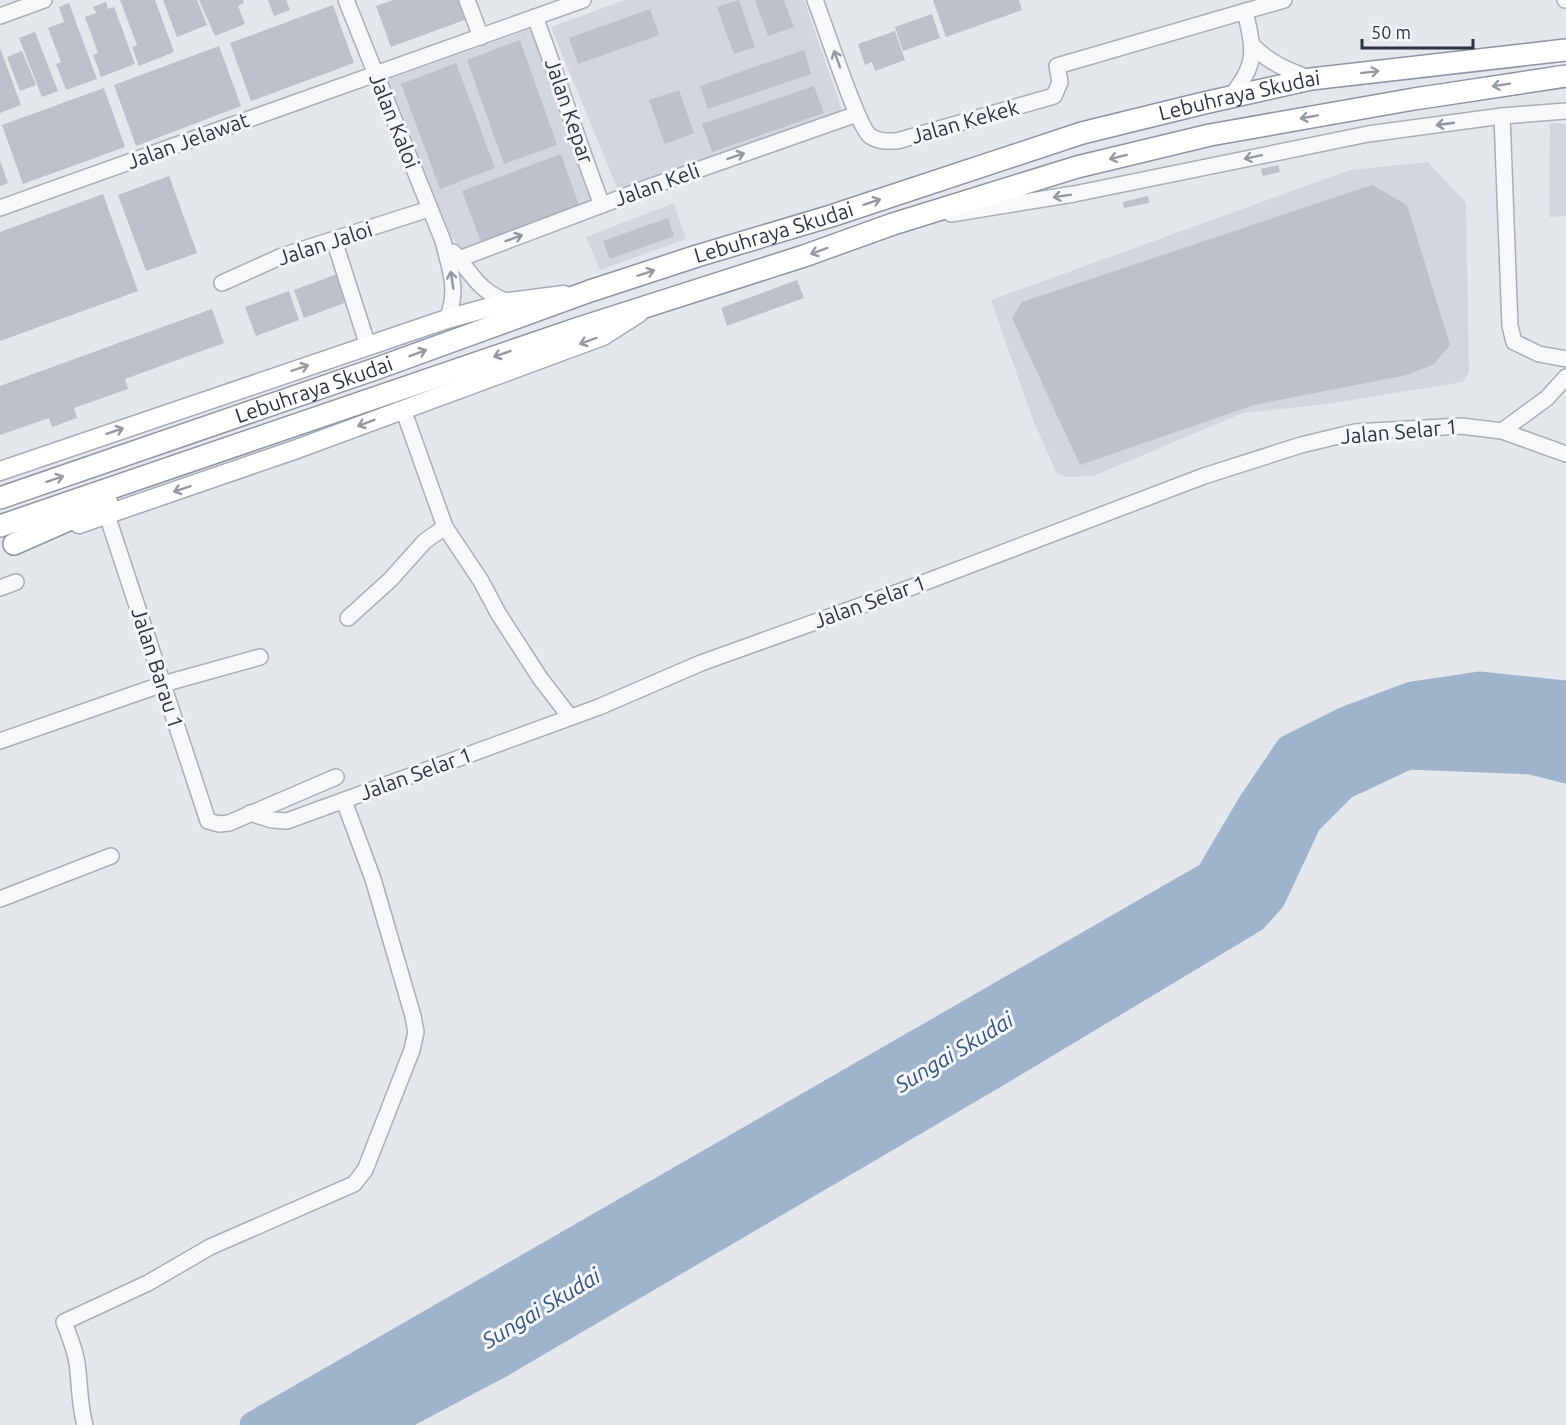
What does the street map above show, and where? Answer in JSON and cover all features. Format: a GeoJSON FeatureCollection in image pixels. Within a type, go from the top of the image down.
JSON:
{"type":"FeatureCollection","features":[{"type":"Feature","properties":{"kind":"highway","name":"Lebuhraya Skudai"},"geometry":{"type":"LineString","coordinates":[[0,498],[378,368],[590,291],[831,216],[1083,133],[1311,79],[1566,50]]}},
{"type":"Feature","properties":{"kind":"highway","name":"Lebuhraya Skudai"},"geometry":{"type":"LineString","coordinates":[[0,526],[521,347],[804,256],[893,224],[1077,167],[1210,135],[1414,99],[1566,76]]}},
{"type":"Feature","properties":{"kind":"highway"},"geometry":{"type":"LineString","coordinates":[[7,546],[248,442]]}},
{"type":"Feature","properties":{"kind":"main road"},"geometry":{"type":"LineString","coordinates":[[0,471],[447,319],[509,302],[590,291]]}},
{"type":"Feature","properties":{"kind":"main road"},"geometry":{"type":"LineString","coordinates":[[7,546],[107,515],[294,450],[603,336],[657,302]]}},
{"type":"Feature","properties":{"kind":"street"},"geometry":{"type":"LineString","coordinates":[[0,16],[44,0]]}},
{"type":"Feature","properties":{"kind":"street","name":"Jalan Kaloi"},"geometry":{"type":"LineString","coordinates":[[345,0],[443,241],[454,297],[447,319]]}},
{"type":"Feature","properties":{"kind":"street"},"geometry":{"type":"LineString","coordinates":[[467,0],[481,37]]}},
{"type":"Feature","properties":{"kind":"street","name":"Jalan Jelawat"},"geometry":{"type":"LineString","coordinates":[[0,208],[583,0]]}},
{"type":"Feature","properties":{"kind":"street"},"geometry":{"type":"LineString","coordinates":[[815,0],[857,114]]}},
{"type":"Feature","properties":{"kind":"street"},"geometry":{"type":"LineString","coordinates":[[1230,97],[1252,60],[1252,45],[1245,11],[1284,0]]}},
{"type":"Feature","properties":{"kind":"street","name":"Jalan Kekek"},"geometry":{"type":"LineString","coordinates":[[857,114],[868,134],[881,141],[897,141],[1054,96],[1060,82],[1057,66],[1245,11]]}},
{"type":"Feature","properties":{"kind":"street","name":"Jalan Kepar"},"geometry":{"type":"LineString","coordinates":[[536,17],[561,85],[584,160],[602,206]]}},
{"type":"Feature","properties":{"kind":"street"},"geometry":{"type":"LineString","coordinates":[[1252,45],[1278,66],[1311,79]]}},
{"type":"Feature","properties":{"kind":"street"},"geometry":{"type":"LineString","coordinates":[[893,224],[1074,194],[1368,134],[1502,116],[1566,111]]}},
{"type":"Feature","properties":{"kind":"street","name":"Jalan Keli"},"geometry":{"type":"LineString","coordinates":[[459,259],[857,114]]}},
{"type":"Feature","properties":{"kind":"street"},"geometry":{"type":"LineString","coordinates":[[1502,116],[1510,326],[1514,342],[1539,354],[1566,359]]}},
{"type":"Feature","properties":{"kind":"street","name":"Jalan Jaloi"},"geometry":{"type":"LineString","coordinates":[[222,283],[282,256],[429,209]]}},
{"type":"Feature","properties":{"kind":"street"},"geometry":{"type":"LineString","coordinates":[[334,240],[368,346]]}},
{"type":"Feature","properties":{"kind":"street","name":"Jalan Kaloi"},"geometry":{"type":"LineString","coordinates":[[443,241],[486,291],[494,297],[509,302]]}},
{"type":"Feature","properties":{"kind":"street"},"geometry":{"type":"LineString","coordinates":[[1502,431],[1547,398],[1566,377]]}},
{"type":"Feature","properties":{"kind":"street"},"geometry":{"type":"LineString","coordinates":[[403,409],[444,527],[481,581],[498,613],[540,678],[570,717]]}},
{"type":"Feature","properties":{"kind":"street","name":"Jalan Selar 1"},"geometry":{"type":"LineString","coordinates":[[250,813],[272,820],[287,821],[617,700],[701,663],[907,589],[1204,476],[1301,445],[1355,432],[1461,426],[1502,431],[1566,454]]}},
{"type":"Feature","properties":{"kind":"street","name":"Jalan Barau 1"},"geometry":{"type":"LineString","coordinates":[[107,515],[208,821],[219,825],[250,813]]}},
{"type":"Feature","properties":{"kind":"street"},"geometry":{"type":"LineString","coordinates":[[348,618],[390,580],[425,541],[444,527]]}},
{"type":"Feature","properties":{"kind":"street"},"geometry":{"type":"LineString","coordinates":[[0,588],[16,582]]}},
{"type":"Feature","properties":{"kind":"street"},"geometry":{"type":"LineString","coordinates":[[0,741],[163,684],[260,657]]}},
{"type":"Feature","properties":{"kind":"street"},"geometry":{"type":"LineString","coordinates":[[250,813],[336,777]]}},
{"type":"Feature","properties":{"kind":"street"},"geometry":{"type":"LineString","coordinates":[[85,1425],[74,1346],[64,1322],[148,1283],[210,1247],[354,1184],[365,1170],[412,1050],[416,1032],[373,879],[344,801]]}},
{"type":"Feature","properties":{"kind":"street"},"geometry":{"type":"LineString","coordinates":[[0,899],[111,856]]}},
{"type":"Feature","properties":{"kind":"shaded area"},"geometry":{"type":"Polygon","coordinates":[[[625,0],[804,0],[844,116],[620,195],[551,27],[625,0]]]}},
{"type":"Feature","properties":{"kind":"shaded area"},"geometry":{"type":"Polygon","coordinates":[[[533,28],[595,203],[463,252],[450,235],[387,80],[533,28]]]}},
{"type":"Feature","properties":{"kind":"shaded area"},"geometry":{"type":"Polygon","coordinates":[[[1550,123],[1566,124],[1566,216],[1549,217],[1550,123]]]}},
{"type":"Feature","properties":{"kind":"shaded area"},"geometry":{"type":"Polygon","coordinates":[[[1428,162],[1466,203],[1469,372],[1463,382],[1327,404],[1243,413],[1093,476],[1067,477],[1057,474],[1033,420],[991,300],[1350,170],[1428,162]]]}},
{"type":"Feature","properties":{"kind":"shaded area"},"geometry":{"type":"Polygon","coordinates":[[[674,203],[686,239],[600,270],[586,237],[674,203]]]}},
{"type":"Feature","properties":{"kind":"water","name":"Sungai Skudai"},"geometry":{"type":"Polygon","coordinates":[[[1479,685],[1566,694],[1566,770],[1531,761],[1408,756],[1344,786],[1308,822],[1272,899],[1254,919],[1006,1068],[501,1364],[386,1425],[253,1425],[1209,875],[1251,804],[1289,748],[1343,721],[1412,695],[1479,685]]]}},
{"type":"Feature","properties":{"kind":"building"},"geometry":{"type":"Polygon","coordinates":[[[120,0],[155,0],[174,52],[139,66],[132,47],[137,45],[120,0]]]}},
{"type":"Feature","properties":{"kind":"building"},"geometry":{"type":"Polygon","coordinates":[[[163,0],[197,0],[207,25],[177,37],[163,0]]]}},
{"type":"Feature","properties":{"kind":"building"},"geometry":{"type":"Polygon","coordinates":[[[199,0],[243,0],[244,3],[238,6],[245,24],[215,36],[199,0]]]}},
{"type":"Feature","properties":{"kind":"building"},"geometry":{"type":"Polygon","coordinates":[[[268,0],[286,0],[290,10],[274,16],[268,0]]]}},
{"type":"Feature","properties":{"kind":"building"},"geometry":{"type":"Polygon","coordinates":[[[393,0],[460,0],[467,19],[391,47],[376,6],[393,0]]]}},
{"type":"Feature","properties":{"kind":"building"},"geometry":{"type":"Polygon","coordinates":[[[739,0],[755,47],[734,54],[717,7],[739,0]]]}},
{"type":"Feature","properties":{"kind":"building"},"geometry":{"type":"Polygon","coordinates":[[[755,0],[784,0],[794,27],[768,36],[755,0]]]}},
{"type":"Feature","properties":{"kind":"building"},"geometry":{"type":"Polygon","coordinates":[[[933,0],[1019,0],[1022,10],[946,37],[933,0]]]}},
{"type":"Feature","properties":{"kind":"building"},"geometry":{"type":"Polygon","coordinates":[[[106,2],[108,9],[114,7],[135,64],[101,77],[93,55],[98,53],[85,17],[96,13],[93,7],[106,2]]]}},
{"type":"Feature","properties":{"kind":"building"},"geometry":{"type":"Polygon","coordinates":[[[69,3],[97,79],[66,90],[56,64],[61,62],[48,28],[64,22],[59,7],[69,3]]]}},
{"type":"Feature","properties":{"kind":"building"},"geometry":{"type":"Polygon","coordinates":[[[333,5],[354,63],[251,101],[230,43],[333,5]]]}},
{"type":"Feature","properties":{"kind":"building"},"geometry":{"type":"Polygon","coordinates":[[[650,9],[659,35],[578,64],[569,38],[650,9]]]}},
{"type":"Feature","properties":{"kind":"building"},"geometry":{"type":"Polygon","coordinates":[[[932,14],[940,38],[903,51],[895,27],[932,14]]]}},
{"type":"Feature","properties":{"kind":"building"},"geometry":{"type":"Polygon","coordinates":[[[895,31],[905,60],[875,71],[872,62],[865,65],[858,44],[895,31]]]}},
{"type":"Feature","properties":{"kind":"building"},"geometry":{"type":"Polygon","coordinates":[[[35,32],[58,91],[42,97],[19,38],[35,32]]]}},
{"type":"Feature","properties":{"kind":"building"},"geometry":{"type":"Polygon","coordinates":[[[520,40],[557,145],[504,164],[467,60],[520,40]]]}},
{"type":"Feature","properties":{"kind":"building"},"geometry":{"type":"Polygon","coordinates":[[[219,46],[241,106],[136,146],[114,85],[219,46]]]}},
{"type":"Feature","properties":{"kind":"building"},"geometry":{"type":"Polygon","coordinates":[[[0,48],[21,105],[0,113],[0,48]]]}},
{"type":"Feature","properties":{"kind":"building"},"geometry":{"type":"Polygon","coordinates":[[[804,50],[811,74],[708,109],[700,86],[804,50]]]}},
{"type":"Feature","properties":{"kind":"building"},"geometry":{"type":"Polygon","coordinates":[[[22,51],[36,85],[20,91],[7,57],[22,51]]]}},
{"type":"Feature","properties":{"kind":"building"},"geometry":{"type":"Polygon","coordinates":[[[456,63],[495,168],[440,189],[401,84],[456,63]]]}},
{"type":"Feature","properties":{"kind":"building"},"geometry":{"type":"Polygon","coordinates":[[[814,86],[824,113],[712,152],[702,124],[814,86]]]}},
{"type":"Feature","properties":{"kind":"building"},"geometry":{"type":"Polygon","coordinates":[[[104,88],[125,147],[23,184],[2,125],[104,88]]]}},
{"type":"Feature","properties":{"kind":"building"},"geometry":{"type":"Polygon","coordinates":[[[679,90],[694,133],[665,144],[649,100],[679,90]]]}},
{"type":"Feature","properties":{"kind":"building"},"geometry":{"type":"Polygon","coordinates":[[[561,154],[580,208],[482,245],[462,191],[561,154]]]}},
{"type":"Feature","properties":{"kind":"building"},"geometry":{"type":"Polygon","coordinates":[[[0,160],[8,183],[0,186],[0,160]]]}},
{"type":"Feature","properties":{"kind":"building"},"geometry":{"type":"Polygon","coordinates":[[[1278,165],[1280,172],[1263,176],[1261,169],[1278,165]]]}},
{"type":"Feature","properties":{"kind":"building"},"geometry":{"type":"Polygon","coordinates":[[[169,176],[197,253],[146,271],[118,195],[169,176]]]}},
{"type":"Feature","properties":{"kind":"building"},"geometry":{"type":"Polygon","coordinates":[[[1372,185],[1407,205],[1450,345],[1434,364],[1407,375],[1254,405],[1080,465],[1012,318],[1022,302],[1372,185]]]}},
{"type":"Feature","properties":{"kind":"building"},"geometry":{"type":"Polygon","coordinates":[[[103,194],[138,291],[0,341],[0,232],[103,194]]]}},
{"type":"Feature","properties":{"kind":"building"},"geometry":{"type":"Polygon","coordinates":[[[1148,196],[1149,203],[1124,208],[1123,202],[1148,196]]]}},
{"type":"Feature","properties":{"kind":"building"},"geometry":{"type":"Polygon","coordinates":[[[668,218],[674,236],[610,259],[603,241],[668,218]]]}},
{"type":"Feature","properties":{"kind":"building"},"geometry":{"type":"Polygon","coordinates":[[[337,274],[347,302],[304,318],[294,290],[337,274]]]}},
{"type":"Feature","properties":{"kind":"building"},"geometry":{"type":"Polygon","coordinates":[[[797,280],[804,298],[727,326],[721,308],[797,280]]]}},
{"type":"Feature","properties":{"kind":"building"},"geometry":{"type":"Polygon","coordinates":[[[289,291],[299,320],[256,336],[245,307],[289,291]]]}},
{"type":"Feature","properties":{"kind":"building"},"geometry":{"type":"Polygon","coordinates":[[[212,309],[224,343],[125,379],[128,389],[74,408],[77,418],[52,427],[49,418],[0,435],[0,386],[212,309]]]}},
{"type":"Feature","properties":{"kind":"waterway"},"geometry":{"type":"LineString","coordinates":[[253,1425],[1209,875],[1251,804],[1289,748],[1343,721],[1412,695],[1479,685],[1566,694]]}},
{"type":"Feature","properties":{"kind":"waterway"},"geometry":{"type":"LineString","coordinates":[[386,1425],[501,1364],[1006,1068],[1254,919],[1272,899],[1308,822],[1344,786],[1408,756],[1531,761],[1566,770]]}}]}
